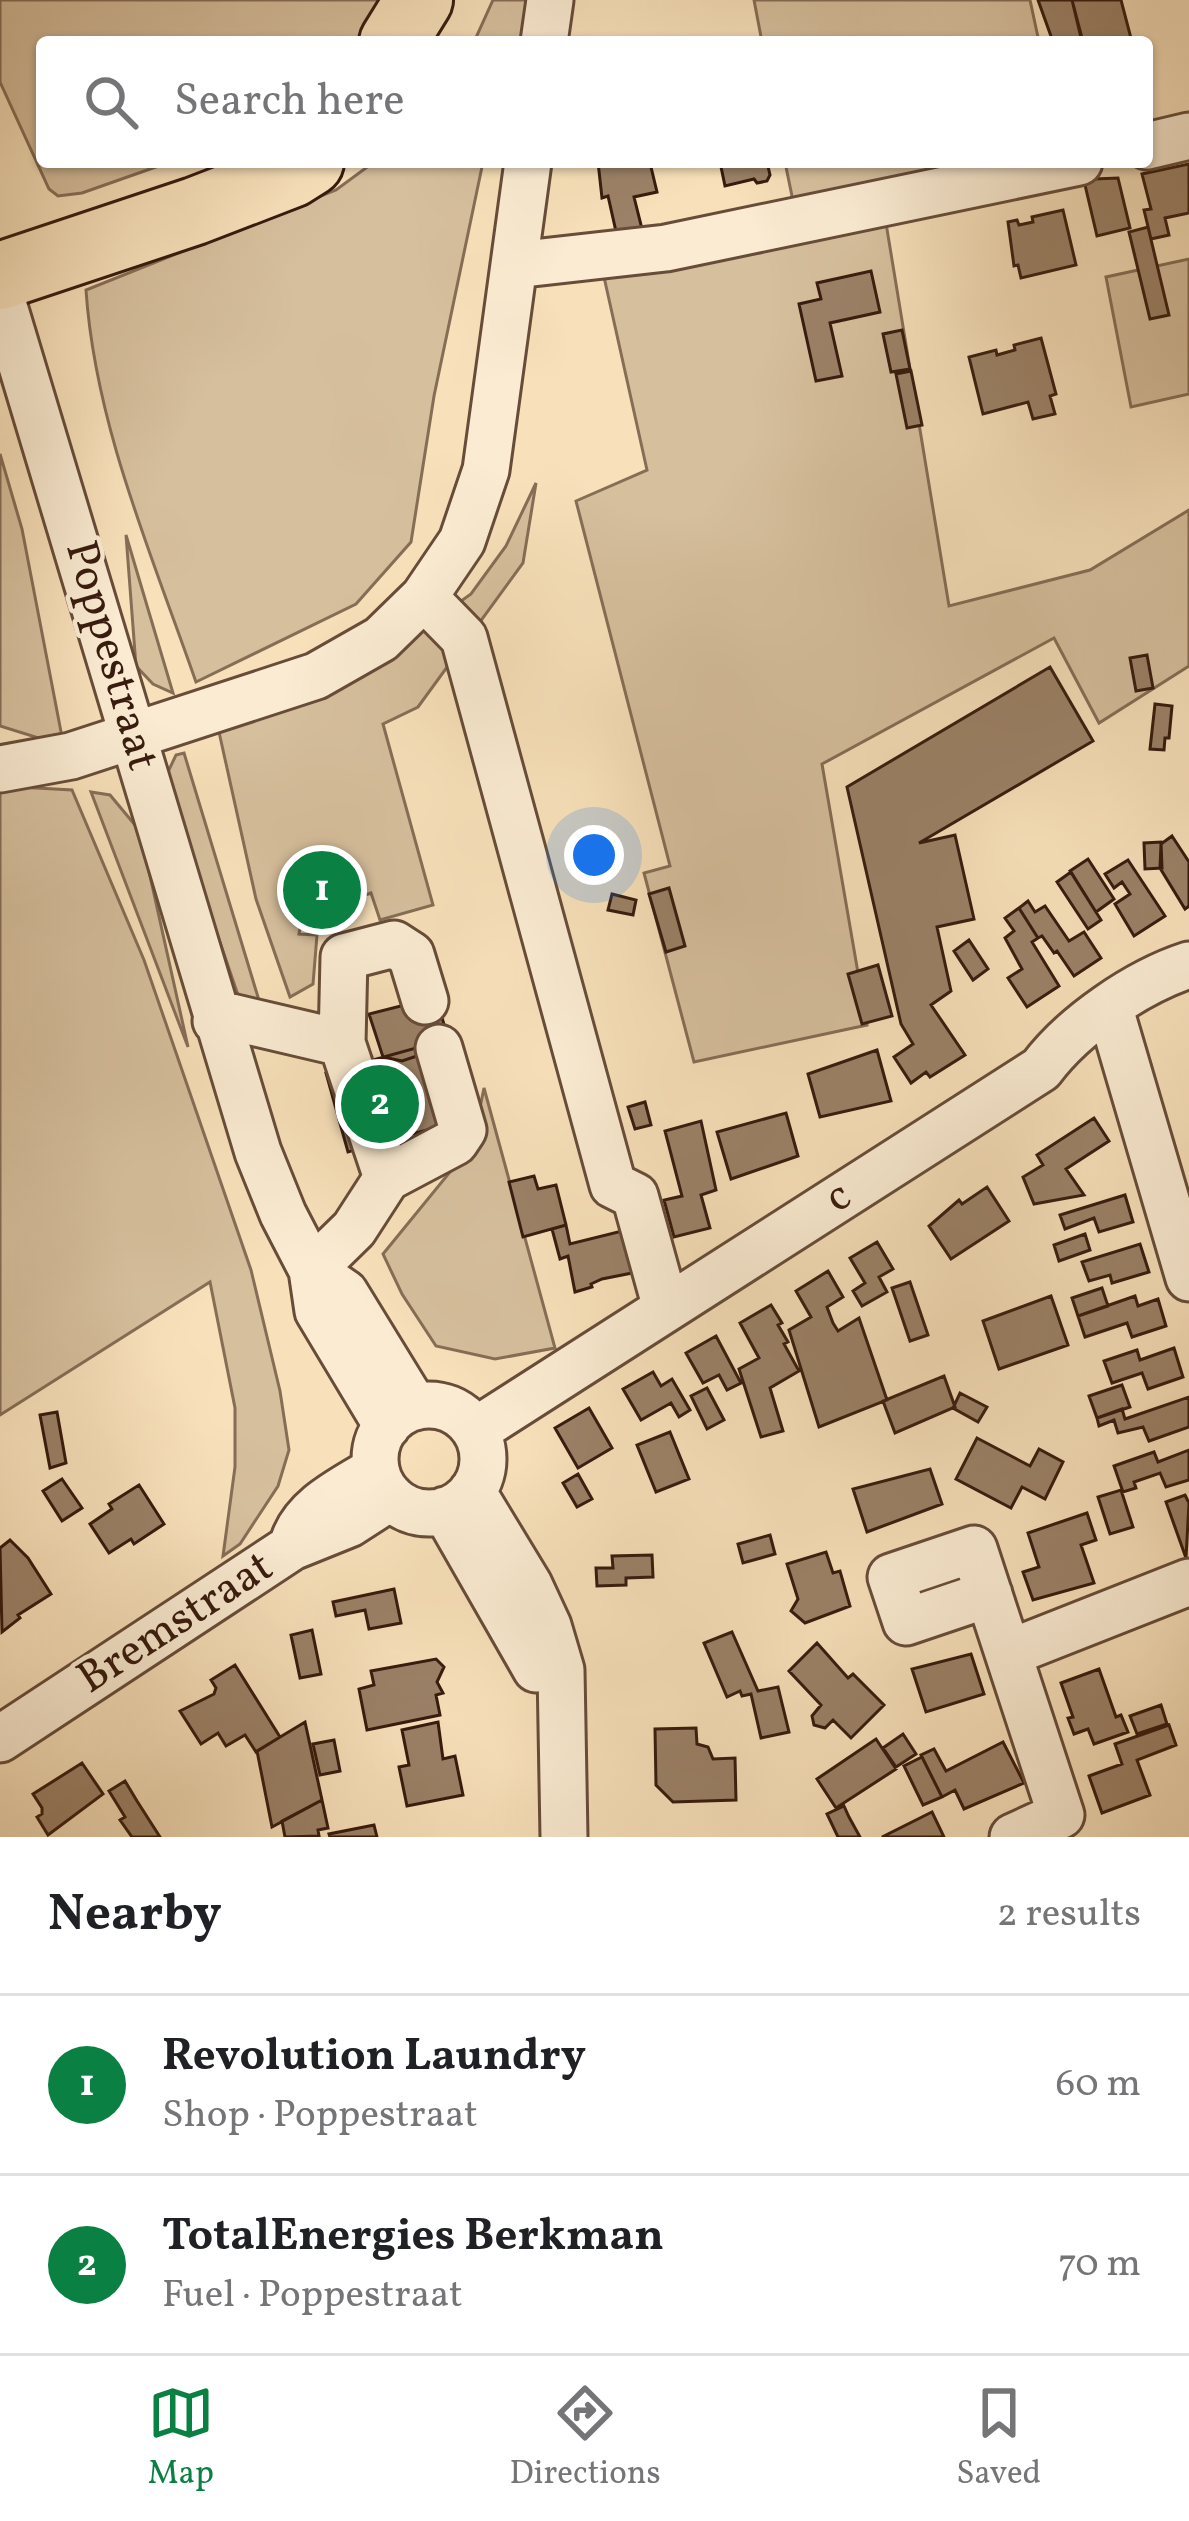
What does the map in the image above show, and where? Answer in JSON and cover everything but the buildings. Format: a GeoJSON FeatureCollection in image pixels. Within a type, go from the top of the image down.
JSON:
{"type":"FeatureCollection","features":[{"type":"Feature","properties":{"kind":"highway"},"geometry":{"type":"LineString","coordinates":[[396,36],[419,0]]}},
{"type":"Feature","properties":{"kind":"highway"},"geometry":{"type":"LineString","coordinates":[[439,36],[457,0]]}},
{"type":"Feature","properties":{"kind":"highway"},"geometry":{"type":"LineString","coordinates":[[0,239],[201,168]]}},
{"type":"Feature","properties":{"kind":"highway"},"geometry":{"type":"LineString","coordinates":[[0,276],[195,211],[300,168]]}},
{"type":"Feature","properties":{"kind":"street"},"geometry":{"type":"LineString","coordinates":[[545,36],[550,0]]}},
{"type":"Feature","properties":{"kind":"street"},"geometry":{"type":"LineString","coordinates":[[1153,145],[1189,136]]}},
{"type":"Feature","properties":{"kind":"street"},"geometry":{"type":"LineString","coordinates":[[0,770],[25,768],[133,737],[316,676],[381,639],[424,597],[462,541],[485,470],[527,168]]}},
{"type":"Feature","properties":{"kind":"street"},"geometry":{"type":"LineString","coordinates":[[514,265],[686,244],[1050,168]]}},
{"type":"Feature","properties":{"kind":"street","name":"Poppestraat"},"geometry":{"type":"LineString","coordinates":[[0,293],[258,1152],[312,1270],[345,1293],[392,1450]]}},
{"type":"Feature","properties":{"kind":"street"},"geometry":{"type":"LineString","coordinates":[[424,597],[464,638],[613,1185],[635,1196],[666,1308]]}},
{"type":"Feature","properties":{"kind":"street"},"geometry":{"type":"LineString","coordinates":[[387,1178],[342,1043],[344,958],[394,944],[411,955],[425,1000]]}},
{"type":"Feature","properties":{"kind":"street"},"geometry":{"type":"LineString","coordinates":[[1189,965],[1153,977],[1110,1009],[1189,1278]]}},
{"type":"Feature","properties":{"kind":"street","name":"c"},"geometry":{"type":"LineString","coordinates":[[475,1431],[666,1308],[889,1143],[1041,1069],[1062,1042],[1110,1009]]}},
{"type":"Feature","properties":{"kind":"street"},"geometry":{"type":"LineString","coordinates":[[216,1021],[231,1017],[342,1043]]}},
{"type":"Feature","properties":{"kind":"street"},"geometry":{"type":"LineString","coordinates":[[312,1270],[354,1229],[387,1178],[455,1142],[463,1130],[439,1048]]}},
{"type":"Feature","properties":{"kind":"street"},"geometry":{"type":"LineString","coordinates":[[449,1409],[475,1431],[483,1461],[459,1501],[416,1511],[392,1450],[449,1409]]}},
{"type":"Feature","properties":{"kind":"street","name":"Bremstraat"},"geometry":{"type":"LineString","coordinates":[[0,1739],[292,1547],[299,1525],[316,1508],[392,1450]]}},
{"type":"Feature","properties":{"kind":"street"},"geometry":{"type":"LineString","coordinates":[[459,1501],[529,1585],[561,1670],[562,1726],[552,1823]]}},
{"type":"Feature","properties":{"kind":"street"},"geometry":{"type":"LineString","coordinates":[[1009,1653],[1189,1582]]}},
{"type":"Feature","properties":{"kind":"street"},"geometry":{"type":"LineString","coordinates":[[989,1594],[1066,1826],[1013,1837]]}},
{"type":"Feature","properties":{"kind":"shaded area"},"geometry":{"type":"Polygon","coordinates":[[[0,0],[397,0],[378,36],[36,36],[36,161],[0,82],[0,0]]]}},
{"type":"Feature","properties":{"kind":"shaded area"},"geometry":{"type":"Polygon","coordinates":[[[493,0],[535,0],[529,36],[477,36],[493,0]]]}},
{"type":"Feature","properties":{"kind":"shaded area"},"geometry":{"type":"Polygon","coordinates":[[[754,0],[1030,0],[1038,36],[761,36],[754,0]]]}},
{"type":"Feature","properties":{"kind":"shaded area"},"geometry":{"type":"Polygon","coordinates":[[[39,168],[153,168],[82,193],[58,196],[49,189],[39,168]]]}},
{"type":"Feature","properties":{"kind":"shaded area"},"geometry":{"type":"Polygon","coordinates":[[[366,168],[482,168],[434,396],[411,542],[356,604],[196,682],[113,440],[86,290],[336,190],[366,168]]]}},
{"type":"Feature","properties":{"kind":"shaded area"},"geometry":{"type":"Polygon","coordinates":[[[786,168],[944,168],[793,201],[786,168]]]}},
{"type":"Feature","properties":{"kind":"shaded area"},"geometry":{"type":"Polygon","coordinates":[[[884,211],[949,606],[1090,570],[1189,510],[1189,666],[1099,723],[1054,638],[822,764],[867,1025],[694,1062],[644,873],[670,866],[576,501],[647,470],[602,268],[884,211]]]}},
{"type":"Feature","properties":{"kind":"shaded area"},"geometry":{"type":"Polygon","coordinates":[[[1189,259],[1189,394],[1131,407],[1106,277],[1189,259]]]}},
{"type":"Feature","properties":{"kind":"shaded area"},"geometry":{"type":"Polygon","coordinates":[[[0,454],[22,529],[62,737],[48,741],[0,726],[0,454]]]}},
{"type":"Feature","properties":{"kind":"shaded area"},"geometry":{"type":"Polygon","coordinates":[[[536,483],[523,563],[418,707],[383,724],[433,905],[380,920],[371,893],[340,904],[335,887],[308,884],[299,934],[317,935],[313,984],[290,997],[256,899],[219,732],[359,674],[471,594],[506,546],[536,483]]]}},
{"type":"Feature","properties":{"kind":"shaded area"},"geometry":{"type":"Polygon","coordinates":[[[126,535],[173,693],[153,684],[136,666],[126,535]]]}},
{"type":"Feature","properties":{"kind":"shaded area"},"geometry":{"type":"Polygon","coordinates":[[[184,753],[261,1007],[239,998],[169,793],[167,774],[176,755],[184,753]]]}},
{"type":"Feature","properties":{"kind":"shaded area"},"geometry":{"type":"Polygon","coordinates":[[[0,786],[72,790],[144,960],[251,1270],[289,1450],[278,1486],[240,1544],[223,1556],[235,1467],[235,1408],[210,1282],[0,1415],[0,786]]]}},
{"type":"Feature","properties":{"kind":"shaded area"},"geometry":{"type":"Polygon","coordinates":[[[91,792],[110,795],[140,831],[188,1047],[91,792]]]}},
{"type":"Feature","properties":{"kind":"shaded area"},"geometry":{"type":"Polygon","coordinates":[[[484,1088],[555,1348],[495,1359],[436,1346],[383,1254],[459,1161],[475,1132],[484,1088]]]}},
{"type":"Feature","properties":{"kind":"place","name":"Revolution Laundry"},"geometry":{"type":"Point","coordinates":[322,890]}},
{"type":"Feature","properties":{"kind":"place","name":"TotalEnergies Berkman"},"geometry":{"type":"Point","coordinates":[380,1104]}}]}
